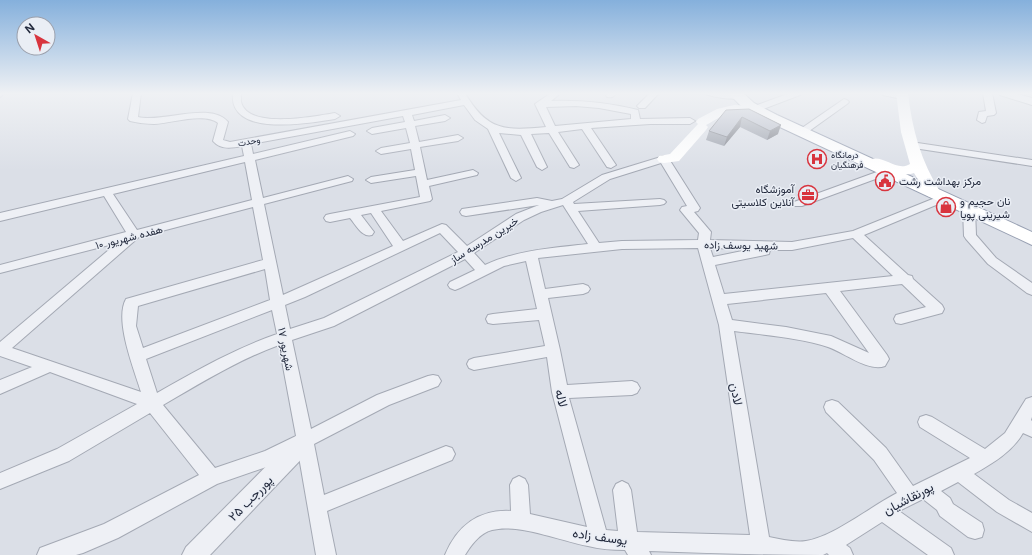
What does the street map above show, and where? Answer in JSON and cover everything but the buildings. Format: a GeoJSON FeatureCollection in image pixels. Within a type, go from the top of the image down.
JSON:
{"type":"FeatureCollection","features":[{"type":"Feature","properties":{"kind":"main road","name":"خیرین مدرسه ساز"},"geometry":{"type":"LineString","coordinates":[[664,159],[674,158],[694,123],[702,119]]}},
{"type":"Feature","properties":{"kind":"main road"},"geometry":{"type":"LineString","coordinates":[[775,119],[885,172],[1032,239]]}},
{"type":"Feature","properties":{"kind":"main road"},"geometry":{"type":"LineString","coordinates":[[905,119],[917,166],[938,196]]}},
{"type":"Feature","properties":{"kind":"main road"},"geometry":{"type":"LineString","coordinates":[[802,132],[818,136],[892,169],[907,172],[912,171],[917,166]]}},
{"type":"Feature","properties":{"kind":"street","name":"وحدت"},"geometry":{"type":"LineString","coordinates":[[133,119],[150,122],[172,119]]}},
{"type":"Feature","properties":{"kind":"street","name":"وحدت"},"geometry":{"type":"LineString","coordinates":[[221,119],[223,122],[218,141],[223,144],[230,145],[374,119]]}},
{"type":"Feature","properties":{"kind":"street"},"geometry":{"type":"LineString","coordinates":[[261,119],[273,122],[298,122],[318,119]]}},
{"type":"Feature","properties":{"kind":"street"},"geometry":{"type":"LineString","coordinates":[[330,218],[424,200],[426,197],[409,119]]}},
{"type":"Feature","properties":{"kind":"street"},"geometry":{"type":"LineString","coordinates":[[372,130],[440,119]]}},
{"type":"Feature","properties":{"kind":"street"},"geometry":{"type":"LineString","coordinates":[[479,119],[483,124],[504,131],[524,131],[661,120],[694,123]]}},
{"type":"Feature","properties":{"kind":"street"},"geometry":{"type":"LineString","coordinates":[[547,119],[574,165]]}},
{"type":"Feature","properties":{"kind":"street"},"geometry":{"type":"LineString","coordinates":[[802,132],[820,119]]}},
{"type":"Feature","properties":{"kind":"street"},"geometry":{"type":"LineString","coordinates":[[585,126],[612,165]]}},
{"type":"Feature","properties":{"kind":"street"},"geometry":{"type":"LineString","coordinates":[[492,128],[516,178]]}},
{"type":"Feature","properties":{"kind":"street"},"geometry":{"type":"LineString","coordinates":[[524,131],[542,167]]}},
{"type":"Feature","properties":{"kind":"street"},"geometry":{"type":"LineString","coordinates":[[0,217],[350,134]]}},
{"type":"Feature","properties":{"kind":"street"},"geometry":{"type":"LineString","coordinates":[[381,151],[458,138]]}},
{"type":"Feature","properties":{"kind":"street","name":"۱۷ شهریور"},"geometry":{"type":"LineString","coordinates":[[246,142],[326,555]]}},
{"type":"Feature","properties":{"kind":"street"},"geometry":{"type":"LineString","coordinates":[[911,145],[951,149],[1032,163]]}},
{"type":"Feature","properties":{"kind":"street","name":"خیرین مدرسه ساز"},"geometry":{"type":"LineString","coordinates":[[0,481],[63,455],[212,369],[257,347],[284,336],[329,322],[466,253],[520,217],[537,209],[552,205],[568,204],[606,176],[664,159]]}},
{"type":"Feature","properties":{"kind":"street","name":"لادن"},"geometry":{"type":"LineString","coordinates":[[664,159],[694,208],[686,210],[705,232],[703,244],[726,325],[761,545]]}},
{"type":"Feature","properties":{"kind":"street"},"geometry":{"type":"LineString","coordinates":[[371,180],[420,172]]}},
{"type":"Feature","properties":{"kind":"street"},"geometry":{"type":"LineString","coordinates":[[798,204],[885,172]]}},
{"type":"Feature","properties":{"kind":"street"},"geometry":{"type":"LineString","coordinates":[[423,184],[473,173]]}},
{"type":"Feature","properties":{"kind":"street","name":"هفده شهریور ۱۰"},"geometry":{"type":"LineString","coordinates":[[0,269],[348,179]]}},
{"type":"Feature","properties":{"kind":"street"},"geometry":{"type":"LineString","coordinates":[[0,350],[134,235],[107,192]]}},
{"type":"Feature","properties":{"kind":"street","name":"شهید یوسف زاده"},"geometry":{"type":"LineString","coordinates":[[455,285],[500,263],[531,255],[622,245],[703,244],[792,246],[856,234],[938,196]]}},
{"type":"Feature","properties":{"kind":"street"},"geometry":{"type":"LineString","coordinates":[[466,212],[537,201],[552,205]]}},
{"type":"Feature","properties":{"kind":"street"},"geometry":{"type":"LineString","coordinates":[[568,204],[660,202]]}},
{"type":"Feature","properties":{"kind":"street"},"geometry":{"type":"LineString","coordinates":[[568,204],[596,248]]}},
{"type":"Feature","properties":{"kind":"street"},"geometry":{"type":"LineString","coordinates":[[374,209],[402,248]]}},
{"type":"Feature","properties":{"kind":"street"},"geometry":{"type":"LineString","coordinates":[[969,210],[970,236],[992,261],[1032,290]]}},
{"type":"Feature","properties":{"kind":"street"},"geometry":{"type":"LineString","coordinates":[[353,213],[368,232]]}},
{"type":"Feature","properties":{"kind":"street"},"geometry":{"type":"LineString","coordinates":[[138,356],[277,304],[402,248],[442,228],[484,271]]}},
{"type":"Feature","properties":{"kind":"street"},"geometry":{"type":"LineString","coordinates":[[856,234],[937,309],[901,319]]}},
{"type":"Feature","properties":{"kind":"street"},"geometry":{"type":"LineString","coordinates":[[708,262],[792,246]]}},
{"type":"Feature","properties":{"kind":"street","name":"لاله"},"geometry":{"type":"LineString","coordinates":[[531,255],[553,350],[560,392],[599,539]]}},
{"type":"Feature","properties":{"kind":"street"},"geometry":{"type":"LineString","coordinates":[[212,476],[152,403],[130,326],[131,303],[269,263]]}},
{"type":"Feature","properties":{"kind":"street"},"geometry":{"type":"LineString","coordinates":[[719,300],[907,280]]}},
{"type":"Feature","properties":{"kind":"street"},"geometry":{"type":"LineString","coordinates":[[726,325],[786,333],[831,342],[875,362],[880,362],[882,359],[830,288]]}},
{"type":"Feature","properties":{"kind":"street"},"geometry":{"type":"LineString","coordinates":[[540,294],[583,289]]}},
{"type":"Feature","properties":{"kind":"street"},"geometry":{"type":"LineString","coordinates":[[493,319],[544,314]]}},
{"type":"Feature","properties":{"kind":"street"},"geometry":{"type":"LineString","coordinates":[[0,350],[152,403]]}},
{"type":"Feature","properties":{"kind":"street"},"geometry":{"type":"LineString","coordinates":[[474,364],[553,350]]}},
{"type":"Feature","properties":{"kind":"street"},"geometry":{"type":"LineString","coordinates":[[0,387],[49,366]]}},
{"type":"Feature","properties":{"kind":"street"},"geometry":{"type":"LineString","coordinates":[[47,555],[83,543],[111,531],[212,476],[269,458],[383,400],[433,381]]}},
{"type":"Feature","properties":{"kind":"street"},"geometry":{"type":"LineString","coordinates":[[560,392],[632,388]]}},
{"type":"Feature","properties":{"kind":"street","name":"پورنقاشیان"},"geometry":{"type":"LineString","coordinates":[[761,545],[804,551],[822,548],[883,511],[984,458],[1009,441],[1026,426],[1032,404]]}},
{"type":"Feature","properties":{"kind":"street"},"geometry":{"type":"LineString","coordinates":[[832,407],[918,492],[944,504],[946,510],[975,530]]}},
{"type":"Feature","properties":{"kind":"street"},"geometry":{"type":"LineString","coordinates":[[926,422],[984,458]]}},
{"type":"Feature","properties":{"kind":"street","name":"پوررجب ۲۵"},"geometry":{"type":"LineString","coordinates":[[194,555],[305,441]]}},
{"type":"Feature","properties":{"kind":"street"},"geometry":{"type":"LineString","coordinates":[[316,507],[446,454]]}},
{"type":"Feature","properties":{"kind":"street"},"geometry":{"type":"LineString","coordinates":[[958,472],[1003,506],[1032,523]]}},
{"type":"Feature","properties":{"kind":"street"},"geometry":{"type":"LineString","coordinates":[[519,485],[521,522]]}},
{"type":"Feature","properties":{"kind":"street"},"geometry":{"type":"LineString","coordinates":[[622,490],[635,548]]}},
{"type":"Feature","properties":{"kind":"street"},"geometry":{"type":"LineString","coordinates":[[883,511],[944,555]]}},
{"type":"Feature","properties":{"kind":"street","name":"یوسف زاده"},"geometry":{"type":"LineString","coordinates":[[455,555],[466,538],[477,528],[492,521],[514,520],[635,548],[718,549],[761,545]]}},
{"type":"Feature","properties":{"kind":"street"},"geometry":{"type":"LineString","coordinates":[[822,548],[843,555]]}},
{"type":"Feature","properties":{"kind":"place","name":"درمانگاه فرهنگیان"},"geometry":{"type":"Point","coordinates":[817,159]}},
{"type":"Feature","properties":{"kind":"place","name":"مرکز بهداشت رشت"},"geometry":{"type":"Point","coordinates":[885,181]}},
{"type":"Feature","properties":{"kind":"place","name":"آموزشگاه آنلاین کلاسیتی"},"geometry":{"type":"Point","coordinates":[808,195]}},
{"type":"Feature","properties":{"kind":"place","name":"نان حجیم و شیرینی پویا"},"geometry":{"type":"Point","coordinates":[946,207]}}]}
